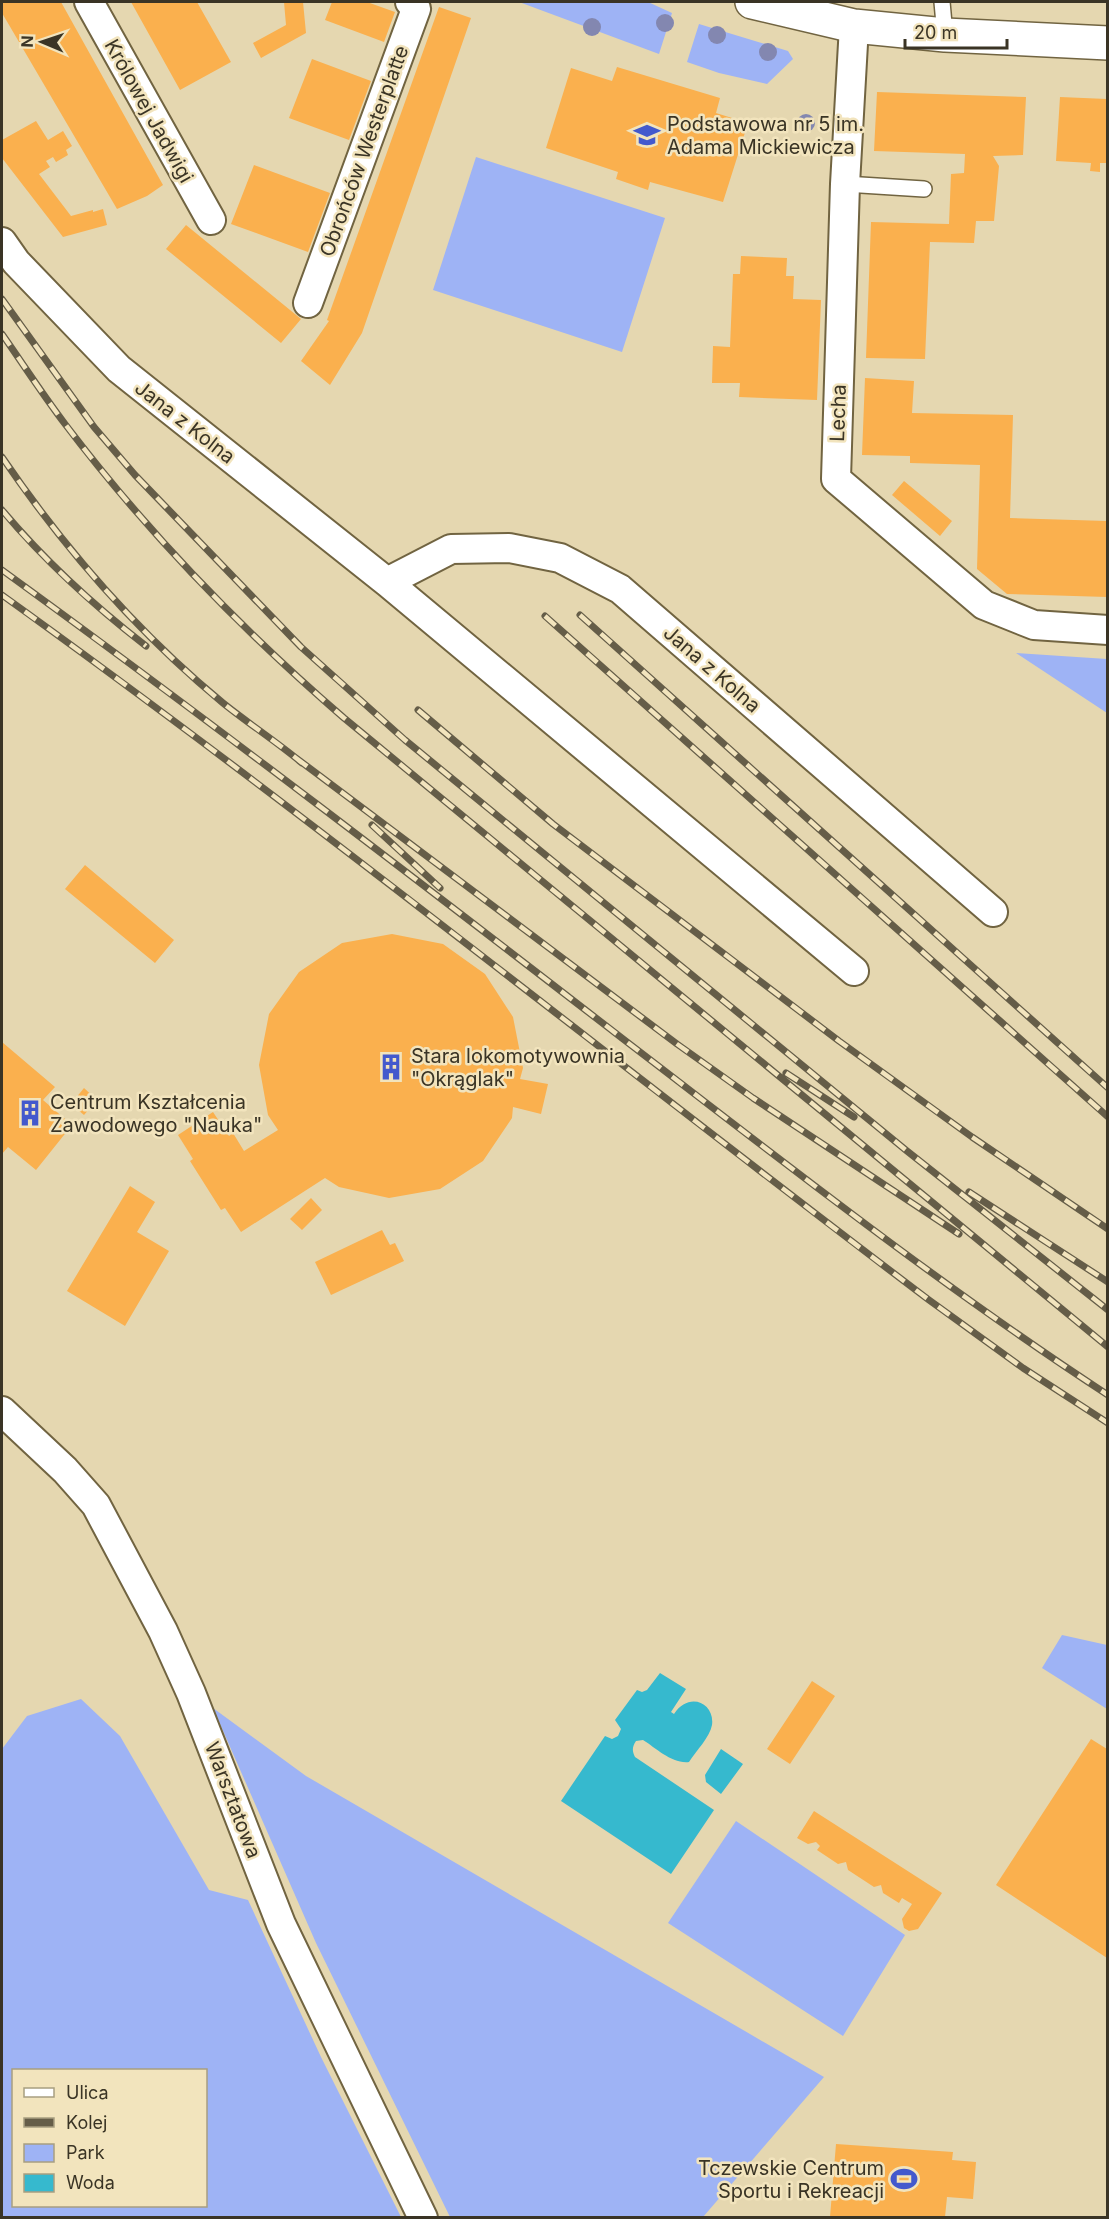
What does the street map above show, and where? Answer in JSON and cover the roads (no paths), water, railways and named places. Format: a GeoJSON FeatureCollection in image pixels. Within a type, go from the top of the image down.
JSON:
{"type":"FeatureCollection","features":[{"type":"Feature","properties":{"kind":"street","name":"Królowej Jadwigi"},"geometry":{"type":"LineString","coordinates":[[89,2],[211,220]]}},
{"type":"Feature","properties":{"kind":"street","name":"Obrońców Westerplatte"},"geometry":{"type":"LineString","coordinates":[[308,303],[416,9],[410,2]]}},
{"type":"Feature","properties":{"kind":"street"},"geometry":{"type":"LineString","coordinates":[[752,2],[798,8],[854,26],[945,35],[1107,43]]}},
{"type":"Feature","properties":{"kind":"street","name":"Lecha"},"geometry":{"type":"LineString","coordinates":[[854,26],[845,184],[836,479],[984,605],[1034,625],[1107,630]]}},
{"type":"Feature","properties":{"kind":"street","name":"Jana z Kolna"},"geometry":{"type":"LineString","coordinates":[[2,242],[15,262],[119,369],[387,582],[854,971]]}},
{"type":"Feature","properties":{"kind":"street","name":"Jana z Kolna"},"geometry":{"type":"LineString","coordinates":[[387,582],[451,549],[509,548],[560,558],[620,589],[993,912]]}},
{"type":"Feature","properties":{"kind":"street","name":"Warsztatowa"},"geometry":{"type":"LineString","coordinates":[[2,1411],[65,1470],[96,1505],[152,1610],[191,1693],[281,1923],[423,2217]]}},
{"type":"Feature","properties":{"kind":"lane"},"geometry":{"type":"LineString","coordinates":[[942,2],[945,35]]}},
{"type":"Feature","properties":{"kind":"lane"},"geometry":{"type":"LineString","coordinates":[[845,184],[924,189]]}},
{"type":"Feature","properties":{"kind":"water"},"geometry":{"type":"Polygon","coordinates":[[[660,1673],[686,1689],[671,1712],[674,1714],[680,1707],[693,1702],[705,1706],[712,1717],[709,1734],[689,1762],[676,1761],[643,1740],[636,1741],[633,1747],[635,1757],[714,1810],[671,1874],[561,1801],[605,1736],[612,1739],[618,1736],[621,1729],[615,1720],[637,1690],[642,1692],[647,1690],[660,1673]]]}},
{"type":"Feature","properties":{"kind":"water"},"geometry":{"type":"Polygon","coordinates":[[[721,1749],[743,1764],[721,1794],[706,1782],[705,1775],[721,1749]]]}},
{"type":"Feature","properties":{"kind":"railway"},"geometry":{"type":"LineString","coordinates":[[2,299],[94,427],[135,475],[301,647],[405,740],[907,1151],[1108,1310]]}},
{"type":"Feature","properties":{"kind":"railway"},"geometry":{"type":"LineString","coordinates":[[2,334],[65,424],[129,503],[197,578],[306,685],[1108,1347]]}},
{"type":"Feature","properties":{"kind":"railway"},"geometry":{"type":"LineString","coordinates":[[2,457],[76,556],[132,618],[191,676],[302,763]]}},
{"type":"Feature","properties":{"kind":"railway"},"geometry":{"type":"LineString","coordinates":[[2,510],[70,582],[146,646]]}},
{"type":"Feature","properties":{"kind":"railway"},"geometry":{"type":"LineString","coordinates":[[2,570],[316,803],[864,1223],[985,1311],[1108,1395]]}},
{"type":"Feature","properties":{"kind":"railway"},"geometry":{"type":"LineString","coordinates":[[2,595],[352,856],[929,1300],[1023,1368],[1108,1423]]}},
{"type":"Feature","properties":{"kind":"railway"},"geometry":{"type":"LineString","coordinates":[[580,615],[1108,1088]]}},
{"type":"Feature","properties":{"kind":"railway"},"geometry":{"type":"LineString","coordinates":[[545,616],[1108,1117]]}},
{"type":"Feature","properties":{"kind":"railway"},"geometry":{"type":"LineString","coordinates":[[418,710],[553,824],[839,1041],[972,1137],[1108,1229]]}},
{"type":"Feature","properties":{"kind":"railway"},"geometry":{"type":"LineString","coordinates":[[296,758],[677,1044],[753,1098],[959,1234]]}},
{"type":"Feature","properties":{"kind":"railway"},"geometry":{"type":"LineString","coordinates":[[372,825],[440,888]]}},
{"type":"Feature","properties":{"kind":"railway"},"geometry":{"type":"LineString","coordinates":[[786,1073],[854,1117]]}},
{"type":"Feature","properties":{"kind":"railway"},"geometry":{"type":"LineString","coordinates":[[969,1192],[1108,1282]]}},
{"type":"Feature","properties":{"kind":"place","name":"Podstawowa nr 5 im. Adama Mickiewicza"},"geometry":{"type":"Point","coordinates":[647,135]}},
{"type":"Feature","properties":{"kind":"place","name":"Stara lokomotywownia \"Okrąglak\""},"geometry":{"type":"Point","coordinates":[391,1067]}},
{"type":"Feature","properties":{"kind":"place","name":"Centrum Kształcenia Zawodowego \"Nauka\""},"geometry":{"type":"Point","coordinates":[30,1113]}},
{"type":"Feature","properties":{"kind":"place","name":"Tczewskie Centrum Sportu i Rekreacji"},"geometry":{"type":"Point","coordinates":[904,2179]}}]}
